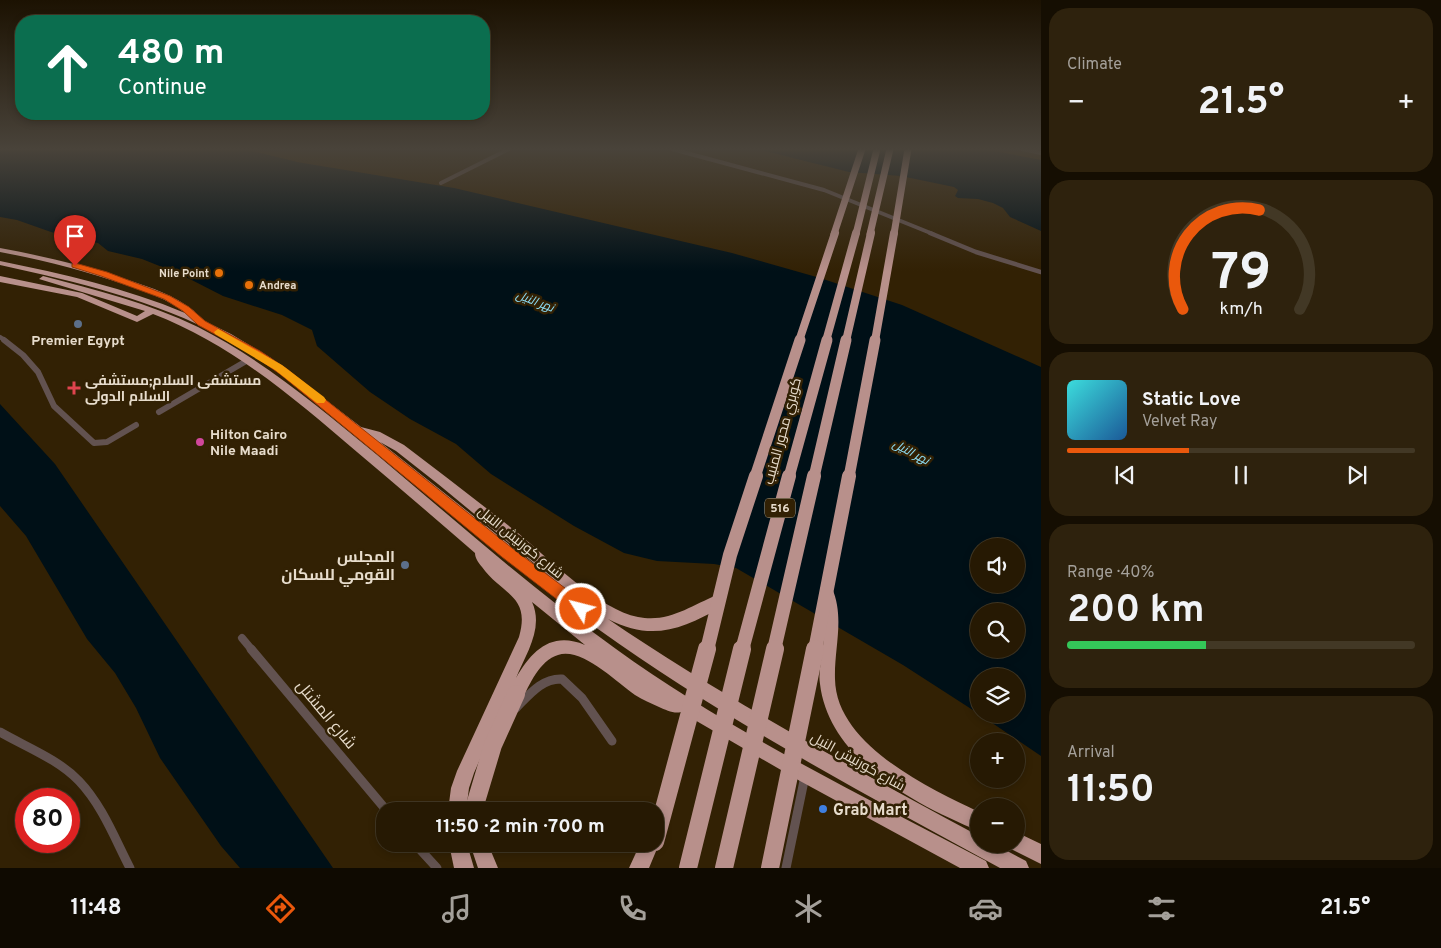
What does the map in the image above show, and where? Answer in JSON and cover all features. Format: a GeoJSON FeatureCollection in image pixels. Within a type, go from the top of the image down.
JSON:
{"type":"FeatureCollection","features":[{"type":"Feature","properties":{"kind":"highway","name":"كوبري محور المنيب"},"geometry":{"type":"LineString","coordinates":[[664,804],[706,654],[717,602],[784,385],[849,190]]}},
{"type":"Feature","properties":{"kind":"highway","name":"كوبري محور المنيب"},"geometry":{"type":"LineString","coordinates":[[688,868],[749,621],[868,190]]}},
{"type":"Feature","properties":{"kind":"highway","name":"516"},"geometry":{"type":"LineString","coordinates":[[724,868],[881,190]]}},
{"type":"Feature","properties":{"kind":"highway"},"geometry":{"type":"LineString","coordinates":[[770,868],[827,592],[888,277],[902,190]]}},
{"type":"Feature","properties":{"kind":"highway"},"geometry":{"type":"LineString","coordinates":[[0,250],[54,260],[146,288],[180,305],[201,323]]}},
{"type":"Feature","properties":{"kind":"highway","name":"شارع كورنيش النيل"},"geometry":{"type":"LineString","coordinates":[[0,263],[65,276],[119,296],[197,331],[248,360],[313,408],[544,604],[611,655],[690,708],[806,775],[979,868]]}},
{"type":"Feature","properties":{"kind":"highway","name":"شارع كورنيش النيل"},"geometry":{"type":"LineString","coordinates":[[0,270],[157,304],[201,323],[256,353],[284,372],[556,591],[664,666],[764,727],[1019,868]]}},
{"type":"Feature","properties":{"kind":"highway"},"geometry":{"type":"LineString","coordinates":[[0,279],[79,295],[137,319],[152,310]]}},
{"type":"Feature","properties":{"kind":"highway"},"geometry":{"type":"LineString","coordinates":[[357,430],[390,442],[453,489],[578,590],[617,618],[636,624],[655,626],[673,624],[717,602]]}},
{"type":"Feature","properties":{"kind":"highway"},"geometry":{"type":"LineString","coordinates":[[458,802],[460,788],[466,771],[530,630],[530,613],[523,598],[490,568],[478,548]]}},
{"type":"Feature","properties":{"kind":"highway"},"geometry":{"type":"LineString","coordinates":[[827,592],[832,625],[828,664],[828,688],[838,715],[848,733],[874,762],[900,782],[970,817]]}},
{"type":"Feature","properties":{"kind":"highway"},"geometry":{"type":"LineString","coordinates":[[476,802],[493,745],[516,694],[528,672],[543,656],[556,648],[572,647],[588,653],[657,698],[690,708]]}},
{"type":"Feature","properties":{"kind":"highway"},"geometry":{"type":"LineString","coordinates":[[1025,846],[1041,854]]}},
{"type":"Feature","properties":{"kind":"highway"},"geometry":{"type":"LineString","coordinates":[[460,852],[464,868]]}},
{"type":"Feature","properties":{"kind":"highway"},"geometry":{"type":"LineString","coordinates":[[482,852],[488,868]]}},
{"type":"Feature","properties":{"kind":"highway"},"geometry":{"type":"LineString","coordinates":[[640,868],[647,852]]}},
{"type":"Feature","properties":{"kind":"highway","name":"كوبري محور المنيب"},"geometry":{"type":"LineString","coordinates":[[648,868],[652,852]]}},
{"type":"Feature","properties":{"kind":"street"},"geometry":{"type":"LineString","coordinates":[[822,190],[976,252],[1041,272]]}},
{"type":"Feature","properties":{"kind":"street"},"geometry":{"type":"LineString","coordinates":[[0,337],[27,358],[44,380],[50,400],[54,406],[94,443],[106,442],[136,425]]}},
{"type":"Feature","properties":{"kind":"street"},"geometry":{"type":"LineString","coordinates":[[159,412],[248,360]]}},
{"type":"Feature","properties":{"kind":"street","name":"شارع المشتل"},"geometry":{"type":"LineString","coordinates":[[242,638],[380,802]]}},
{"type":"Feature","properties":{"kind":"street"},"geometry":{"type":"LineString","coordinates":[[475,802],[479,774],[502,728],[516,709],[549,680],[558,678],[566,681],[582,698],[612,741]]}},
{"type":"Feature","properties":{"kind":"street"},"geometry":{"type":"LineString","coordinates":[[0,732],[65,770],[78,780],[89,793],[130,868]]}},
{"type":"Feature","properties":{"kind":"street"},"geometry":{"type":"LineString","coordinates":[[786,868],[806,775]]}},
{"type":"Feature","properties":{"kind":"street"},"geometry":{"type":"LineString","coordinates":[[422,852],[436,868]]}},
{"type":"Feature","properties":{"kind":"street"},"geometry":{"type":"LineString","coordinates":[[477,852],[482,868]]}},
{"type":"Feature","properties":{"kind":"water","name":"نهر النيل"},"geometry":{"type":"Polygon","coordinates":[[[0,190],[460,190],[732,253],[820,278],[902,305],[1041,367],[1041,756],[1025,745],[1025,733],[1007,733],[992,723],[1025,723],[1025,668],[970,668],[970,708],[903,665],[736,568],[714,564],[657,561],[624,553],[574,526],[491,474],[456,444],[410,419],[370,392],[317,346],[312,330],[282,315],[223,296],[182,275],[142,259],[108,251],[98,243],[51,232],[17,220],[0,217],[0,190]]]}},
{"type":"Feature","properties":{"kind":"water"},"geometry":{"type":"Polygon","coordinates":[[[958,190],[1041,190],[1041,231],[1010,217],[1003,208],[993,203],[978,199],[958,198],[955,196],[958,190]]]}},
{"type":"Feature","properties":{"kind":"water"},"geometry":{"type":"Polygon","coordinates":[[[0,404],[55,464],[333,868],[240,868],[221,846],[160,758],[136,708],[115,673],[87,639],[26,536],[0,506],[0,404]]]}},
{"type":"Feature","properties":{"kind":"slow traffic"},"geometry":{"type":"LineString","coordinates":[[218,332],[256,353],[321,400]]}},
{"type":"Feature","properties":{"kind":"place","name":"Nile Point"},"geometry":{"type":"Point","coordinates":[219,273]}},
{"type":"Feature","properties":{"kind":"place","name":"Andrea"},"geometry":{"type":"Point","coordinates":[249,285]}},
{"type":"Feature","properties":{"kind":"place","name":"Premier Egypt"},"geometry":{"type":"Point","coordinates":[78,324]}},
{"type":"Feature","properties":{"kind":"place","name":"مستشفى السلام;مستشفى السلام الدولى"},"geometry":{"type":"Point","coordinates":[74,388]}},
{"type":"Feature","properties":{"kind":"place","name":"Hilton Cairo Nile Maadi"},"geometry":{"type":"Point","coordinates":[200,442]}},
{"type":"Feature","properties":{"kind":"place","name":"المجلس القومي للسكان"},"geometry":{"type":"Point","coordinates":[405,565]}},
{"type":"Feature","properties":{"kind":"place","name":"Grab Mart"},"geometry":{"type":"Point","coordinates":[823,809]}},
{"type":"Feature","properties":{"kind":"route"},"geometry":{"type":"LineString","coordinates":[[75,266],[146,288],[167,298],[186,309],[201,323],[256,353],[311,392],[507,552],[581,609]]}}]}
